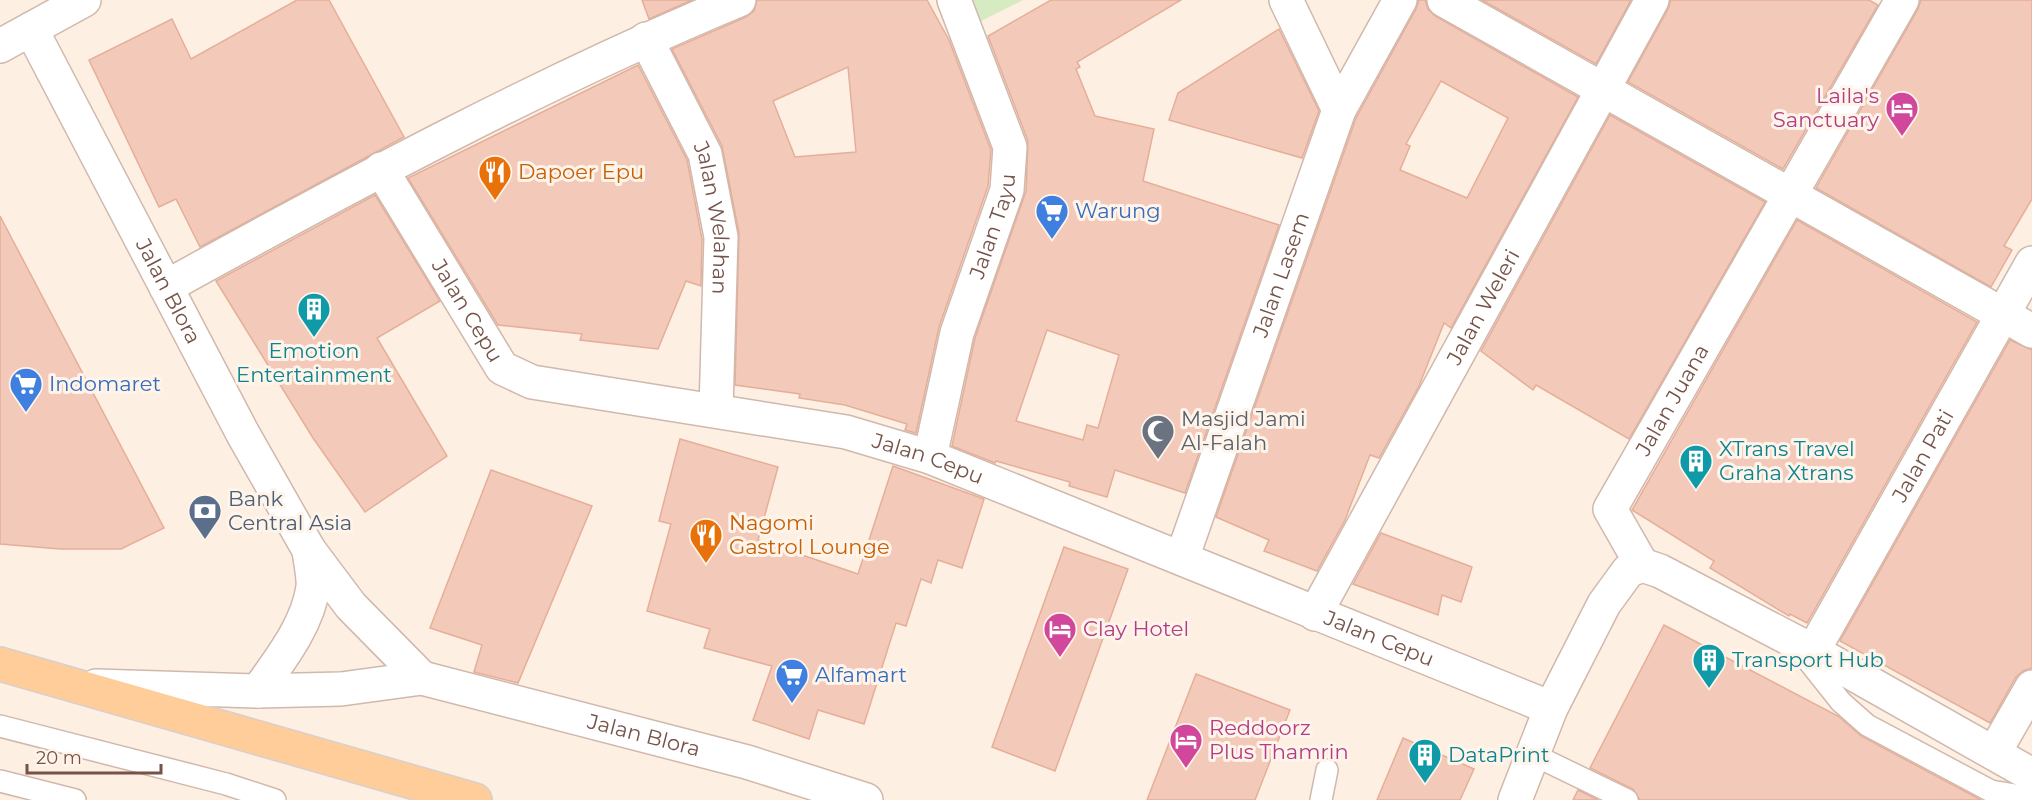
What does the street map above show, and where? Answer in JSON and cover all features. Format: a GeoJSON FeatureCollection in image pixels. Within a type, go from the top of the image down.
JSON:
{"type":"FeatureCollection","features":[{"type":"Feature","properties":{"kind":"main road"},"geometry":{"type":"LineString","coordinates":[[0,664],[82,685],[474,800]]}},
{"type":"Feature","properties":{"kind":"street"},"geometry":{"type":"LineString","coordinates":[[0,46],[84,0]]}},
{"type":"Feature","properties":{"kind":"street"},"geometry":{"type":"LineString","coordinates":[[166,287],[381,169],[646,39],[740,0]]}},
{"type":"Feature","properties":{"kind":"street","name":"Jalan Tayu"},"geometry":{"type":"LineString","coordinates":[[930,457],[957,333],[1007,190],[1010,147],[954,0]]}},
{"type":"Feature","properties":{"kind":"street"},"geometry":{"type":"LineString","coordinates":[[1286,0],[1339,110]]}},
{"type":"Feature","properties":{"kind":"street","name":"Jalan Lasem"},"geometry":{"type":"LineString","coordinates":[[1182,558],[1339,110],[1400,0]]}},
{"type":"Feature","properties":{"kind":"street"},"geometry":{"type":"LineString","coordinates":[[1444,0],[2032,331]]}},
{"type":"Feature","properties":{"kind":"street","name":"Jalan Weleri"},"geometry":{"type":"LineString","coordinates":[[1315,614],[1652,0]]}},
{"type":"Feature","properties":{"kind":"street","name":"Jalan Juana"},"geometry":{"type":"LineString","coordinates":[[1642,565],[1610,509],[1902,0]]}},
{"type":"Feature","properties":{"kind":"street","name":"Jalan Blora"},"geometry":{"type":"LineString","coordinates":[[32,29],[243,434],[309,550],[351,606],[422,678]]}},
{"type":"Feature","properties":{"kind":"street","name":"Jalan Welahan"},"geometry":{"type":"LineString","coordinates":[[646,39],[705,154],[721,237],[716,410]]}},
{"type":"Feature","properties":{"kind":"street","name":"Jalan Cepu"},"geometry":{"type":"LineString","coordinates":[[381,169],[502,368],[532,382],[846,432],[930,457],[1551,708]]}},
{"type":"Feature","properties":{"kind":"street","name":"Jalan Pati"},"geometry":{"type":"LineString","coordinates":[[1813,651],[2032,263]]}},
{"type":"Feature","properties":{"kind":"street","name":"Jalan Blora"},"geometry":{"type":"LineString","coordinates":[[258,691],[282,657],[302,621],[313,587],[309,550]]}},
{"type":"Feature","properties":{"kind":"street"},"geometry":{"type":"LineString","coordinates":[[1515,800],[1551,708],[1604,604],[1628,571],[1642,565],[1660,571],[1769,626],[2032,775]]}},
{"type":"Feature","properties":{"kind":"street","name":"Jalan Blora"},"geometry":{"type":"LineString","coordinates":[[82,685],[258,691],[341,689],[422,678],[747,762],[866,800]]}},
{"type":"Feature","properties":{"kind":"street"},"geometry":{"type":"LineString","coordinates":[[1994,753],[2032,687]]}},
{"type":"Feature","properties":{"kind":"lane"},"geometry":{"type":"LineString","coordinates":[[1769,626],[1803,654],[1841,702],[1867,725],[1991,791],[2002,795],[2032,798]]}},
{"type":"Feature","properties":{"kind":"lane"},"geometry":{"type":"LineString","coordinates":[[0,726],[226,784],[275,800]]}},
{"type":"Feature","properties":{"kind":"lane"},"geometry":{"type":"LineString","coordinates":[[1532,754],[1627,800]]}},
{"type":"Feature","properties":{"kind":"lane"},"geometry":{"type":"LineString","coordinates":[[1321,800],[1327,770]]}},
{"type":"Feature","properties":{"kind":"lane"},"geometry":{"type":"LineString","coordinates":[[0,781],[75,800]]}},
{"type":"Feature","properties":{"kind":"green space"},"geometry":{"type":"Polygon","coordinates":[[[961,0],[1023,0],[973,25],[961,0]]]}},
{"type":"Feature","properties":{"kind":"building"},"geometry":{"type":"Polygon","coordinates":[[[297,0],[329,0],[404,137],[200,247],[176,199],[159,207],[89,60],[172,19],[191,59],[297,0]]]}},
{"type":"Feature","properties":{"kind":"building"},"geometry":{"type":"Polygon","coordinates":[[[642,0],[692,0],[649,19],[642,0]]]}},
{"type":"Feature","properties":{"kind":"building"},"geometry":{"type":"Polygon","coordinates":[[[757,0],[927,0],[949,40],[991,150],[988,186],[939,327],[916,433],[905,430],[907,424],[845,405],[799,398],[800,394],[735,385],[739,233],[722,146],[672,49],[746,17],[754,11],[757,0]],[[848,67],[773,101],[795,157],[856,152],[848,67]]]}},
{"type":"Feature","properties":{"kind":"building"},"geometry":{"type":"Polygon","coordinates":[[[1051,0],[1181,0],[1077,62],[1080,67],[1076,69],[1095,116],[1154,129],[1143,181],[1279,225],[1185,493],[1115,470],[1107,497],[1069,486],[1070,482],[996,461],[995,463],[952,446],[975,338],[1026,191],[1028,141],[988,36],[1051,0]],[[1047,330],[1016,421],[1083,440],[1087,425],[1098,428],[1119,355],[1047,330]]]}},
{"type":"Feature","properties":{"kind":"building"},"geometry":{"type":"Polygon","coordinates":[[[1419,0],[1425,0],[1428,9],[1435,16],[1578,97],[1451,328],[1444,323],[1419,386],[1379,458],[1370,455],[1345,520],[1317,571],[1264,551],[1269,540],[1216,517],[1356,118],[1419,0]],[[1441,81],[1406,144],[1410,146],[1400,170],[1467,198],[1508,118],[1441,81]]]}},
{"type":"Feature","properties":{"kind":"building"},"geometry":{"type":"Polygon","coordinates":[[[1482,0],[1631,0],[1596,64],[1482,0]]]}},
{"type":"Feature","properties":{"kind":"building"},"geometry":{"type":"Polygon","coordinates":[[[1671,0],[1869,0],[1878,5],[1783,169],[1628,82],[1671,0]]]}},
{"type":"Feature","properties":{"kind":"building"},"geometry":{"type":"Polygon","coordinates":[[[1921,0],[2032,0],[2032,199],[2004,246],[2012,250],[1991,287],[1816,188],[1921,0]]]}},
{"type":"Feature","properties":{"kind":"building"},"geometry":{"type":"Polygon","coordinates":[[[1279,29],[1319,111],[1302,158],[1169,120],[1178,93],[1279,29]]]}},
{"type":"Feature","properties":{"kind":"building"},"geometry":{"type":"Polygon","coordinates":[[[638,65],[687,160],[702,239],[701,286],[686,281],[658,349],[580,340],[582,334],[498,325],[408,178],[638,65]]]}},
{"type":"Feature","properties":{"kind":"building"},"geometry":{"type":"Polygon","coordinates":[[[1610,115],[1765,202],[1629,439],[1536,385],[1533,390],[1481,351],[1610,115]]]}},
{"type":"Feature","properties":{"kind":"building","name":"Emotion Entertainment"},"geometry":{"type":"Polygon","coordinates":[[[375,195],[440,301],[377,338],[447,456],[365,512],[313,438],[216,281],[375,195]]]}},
{"type":"Feature","properties":{"kind":"building"},"geometry":{"type":"Polygon","coordinates":[[[0,216],[164,528],[121,549],[60,549],[0,544],[0,216]]]}},
{"type":"Feature","properties":{"kind":"building"},"geometry":{"type":"Polygon","coordinates":[[[1797,220],[1977,322],[1807,623],[1790,614],[1789,616],[1710,568],[1714,561],[1632,510],[1797,220]]]}},
{"type":"Feature","properties":{"kind":"building"},"geometry":{"type":"Polygon","coordinates":[[[2010,340],[2032,350],[2032,668],[2016,677],[1990,723],[1840,641],[2010,340]]]}},
{"type":"Feature","properties":{"kind":"building"},"geometry":{"type":"Polygon","coordinates":[[[680,439],[778,467],[758,540],[858,574],[893,466],[984,499],[962,568],[938,560],[931,583],[921,579],[906,626],[896,623],[864,724],[818,710],[809,739],[753,720],[772,666],[704,648],[710,629],[647,611],[671,524],[659,521],[680,439]]]}},
{"type":"Feature","properties":{"kind":"building"},"geometry":{"type":"Polygon","coordinates":[[[491,470],[592,506],[518,683],[474,672],[482,645],[430,628],[491,470]]]}},
{"type":"Feature","properties":{"kind":"building"},"geometry":{"type":"Polygon","coordinates":[[[1381,533],[1472,567],[1461,602],[1442,595],[1438,615],[1353,584],[1381,533]]]}},
{"type":"Feature","properties":{"kind":"building","name":"Clay Hotel"},"geometry":{"type":"Polygon","coordinates":[[[1064,547],[1128,569],[1055,771],[992,747],[1064,547]]]}},
{"type":"Feature","properties":{"kind":"building","name":"Transport Hub"},"geometry":{"type":"Polygon","coordinates":[[[1664,625],[1838,716],[1861,736],[1981,800],[1640,800],[1633,789],[1590,768],[1664,625]]]}},
{"type":"Feature","properties":{"kind":"building"},"geometry":{"type":"Polygon","coordinates":[[[1196,674],[1290,710],[1255,800],[1147,800],[1196,674]]]}},
{"type":"Feature","properties":{"kind":"building","name":"DataPrint"},"geometry":{"type":"Polygon","coordinates":[[[1403,738],[1474,769],[1460,800],[1377,800],[1403,738]]]}},
{"type":"Feature","properties":{"kind":"building"},"geometry":{"type":"Polygon","coordinates":[[[1578,790],[1598,800],[1573,800],[1578,790]]]}},
{"type":"Feature","properties":{"kind":"place","name":"Laila's Sanctuary"},"geometry":{"type":"Point","coordinates":[1902,137]}},
{"type":"Feature","properties":{"kind":"place","name":"Dapoer Epu"},"geometry":{"type":"Point","coordinates":[495,201]}},
{"type":"Feature","properties":{"kind":"place","name":"Warung"},"geometry":{"type":"Point","coordinates":[1052,240]}},
{"type":"Feature","properties":{"kind":"place","name":"Emotion Entertainment"},"geometry":{"type":"Point","coordinates":[314,338]}},
{"type":"Feature","properties":{"kind":"place","name":"Indomaret"},"geometry":{"type":"Point","coordinates":[26,413]}},
{"type":"Feature","properties":{"kind":"place","name":"Masjid Jami Al-Falah"},"geometry":{"type":"Point","coordinates":[1158,460]}},
{"type":"Feature","properties":{"kind":"place","name":"XTrans Travel Graha Xtrans"},"geometry":{"type":"Point","coordinates":[1696,490]}},
{"type":"Feature","properties":{"kind":"place","name":"Bank Central Asia"},"geometry":{"type":"Point","coordinates":[205,540]}},
{"type":"Feature","properties":{"kind":"place","name":"Nagomi Gastrol Lounge"},"geometry":{"type":"Point","coordinates":[706,564]}},
{"type":"Feature","properties":{"kind":"place","name":"Clay Hotel"},"geometry":{"type":"Point","coordinates":[1060,658]}},
{"type":"Feature","properties":{"kind":"place","name":"Transport Hub"},"geometry":{"type":"Point","coordinates":[1709,689]}},
{"type":"Feature","properties":{"kind":"place","name":"Alfamart"},"geometry":{"type":"Point","coordinates":[792,704]}},
{"type":"Feature","properties":{"kind":"place","name":"Reddoorz Plus Thamrin"},"geometry":{"type":"Point","coordinates":[1186,769]}},
{"type":"Feature","properties":{"kind":"place","name":"DataPrint"},"geometry":{"type":"Point","coordinates":[1425,784]}}]}
